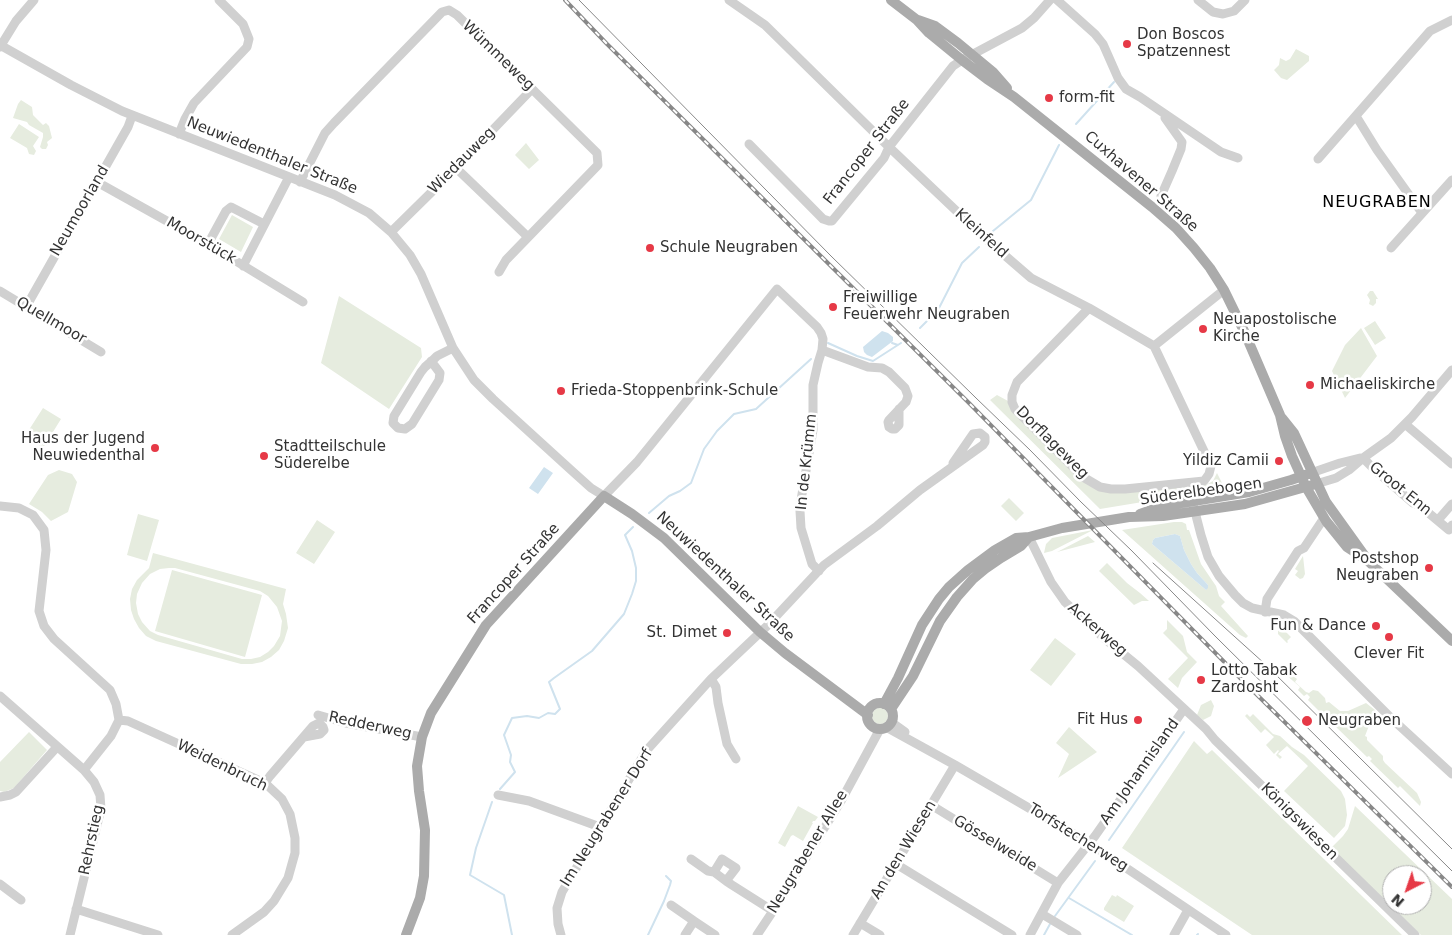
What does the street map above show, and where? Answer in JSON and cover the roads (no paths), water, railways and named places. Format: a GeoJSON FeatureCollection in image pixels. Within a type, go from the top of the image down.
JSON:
{"type":"FeatureCollection","features":[{"type":"Feature","properties":{"kind":"main road","name":"Cuxhavener Straße"},"geometry":{"type":"LineString","coordinates":[[891,0],[917,20],[929,33],[962,60],[1014,97],[1152,207],[1176,228],[1201,257],[1224,290],[1251,346],[1280,415],[1285,436],[1306,475],[1324,518],[1347,547],[1367,560]]}},
{"type":"Feature","properties":{"kind":"main road","name":"Cuxhavener Straße"},"geometry":{"type":"LineString","coordinates":[[917,20],[935,26],[973,54],[993,72],[1014,97]]}},
{"type":"Feature","properties":{"kind":"main road","name":"Süderelbebogen"},"geometry":{"type":"LineString","coordinates":[[1194,506],[1306,475]]}},
{"type":"Feature","properties":{"kind":"main road","name":"Cuxhavener Straße"},"geometry":{"type":"LineString","coordinates":[[1311,486],[1367,560],[1452,641]]}},
{"type":"Feature","properties":{"kind":"main road","name":"Süderelbebogen"},"geometry":{"type":"LineString","coordinates":[[887,706],[910,681],[940,621],[957,597],[985,569],[1022,546],[1029,537],[1062,528],[1129,517],[1163,506],[1245,504],[1311,486]]}},
{"type":"Feature","properties":{"kind":"main road","name":"Neuwiedenthaler Straße"},"geometry":{"type":"LineString","coordinates":[[604,496],[664,538],[760,632],[785,653],[869,712]]}},
{"type":"Feature","properties":{"kind":"main road","name":"Francoper Straße"},"geometry":{"type":"LineString","coordinates":[[406,935],[420,898],[425,867],[425,830],[418,771],[422,736],[431,713],[486,624],[604,496]]}},
{"type":"Feature","properties":{"kind":"main road"},"geometry":{"type":"LineString","coordinates":[[876,704],[887,706],[893,715],[883,726],[869,722],[869,712],[876,704]]}},
{"type":"Feature","properties":{"kind":"street"},"geometry":{"type":"LineString","coordinates":[[0,46],[16,20],[34,0]]}},
{"type":"Feature","properties":{"kind":"street"},"geometry":{"type":"LineString","coordinates":[[179,134],[194,104],[247,47],[249,39],[243,24],[219,0]]}},
{"type":"Feature","properties":{"kind":"street","name":"Kleinfeld"},"geometry":{"type":"LineString","coordinates":[[729,0],[766,24],[889,147],[987,240],[1034,280],[1089,308],[1154,346]]}},
{"type":"Feature","properties":{"kind":"street","name":"Francoper Straße"},"geometry":{"type":"LineString","coordinates":[[749,144],[826,220],[836,217],[884,158],[889,147],[953,66],[1026,25],[1050,0]]}},
{"type":"Feature","properties":{"kind":"street"},"geometry":{"type":"LineString","coordinates":[[1057,0],[1096,34],[1103,44],[1121,84],[1221,152],[1238,158]]}},
{"type":"Feature","properties":{"kind":"street"},"geometry":{"type":"LineString","coordinates":[[1198,0],[1213,12],[1223,14],[1234,11],[1245,0]]}},
{"type":"Feature","properties":{"kind":"street","name":"Wümmeweg"},"geometry":{"type":"LineString","coordinates":[[300,182],[326,133],[346,109],[442,12],[449,10],[457,15],[597,153],[598,165],[506,260],[499,272]]}},
{"type":"Feature","properties":{"kind":"street"},"geometry":{"type":"LineString","coordinates":[[1318,159],[1430,31],[1452,20]]}},
{"type":"Feature","properties":{"kind":"street","name":"Neuwiedenthaler Straße"},"geometry":{"type":"LineString","coordinates":[[0,46],[132,116],[335,195],[361,208],[381,222],[403,245],[418,269],[453,348],[466,369],[483,390],[571,470],[604,496]]}},
{"type":"Feature","properties":{"kind":"street","name":"Wiedauweg"},"geometry":{"type":"LineString","coordinates":[[391,232],[456,168],[532,88]]}},
{"type":"Feature","properties":{"kind":"street"},"geometry":{"type":"LineString","coordinates":[[1161,112],[1182,142],[1181,149],[1161,196]]}},
{"type":"Feature","properties":{"kind":"street","name":"Neumoorland"},"geometry":{"type":"LineString","coordinates":[[26,306],[128,127],[132,116]]}},
{"type":"Feature","properties":{"kind":"street"},"geometry":{"type":"LineString","coordinates":[[1356,116],[1377,150],[1422,213]]}},
{"type":"Feature","properties":{"kind":"street"},"geometry":{"type":"LineString","coordinates":[[456,168],[528,237]]}},
{"type":"Feature","properties":{"kind":"street"},"geometry":{"type":"LineString","coordinates":[[243,266],[289,177]]}},
{"type":"Feature","properties":{"kind":"street"},"geometry":{"type":"LineString","coordinates":[[1391,248],[1452,180]]}},
{"type":"Feature","properties":{"kind":"street","name":"Moorstück"},"geometry":{"type":"LineString","coordinates":[[97,182],[208,244],[303,302]]}},
{"type":"Feature","properties":{"kind":"street"},"geometry":{"type":"LineString","coordinates":[[208,244],[226,211],[231,208],[264,224]]}},
{"type":"Feature","properties":{"kind":"street","name":"Francoper Straße"},"geometry":{"type":"LineString","coordinates":[[604,496],[637,462],[777,289],[819,330],[823,339],[822,350]]}},
{"type":"Feature","properties":{"kind":"street"},"geometry":{"type":"LineString","coordinates":[[1154,346],[1224,290]]}},
{"type":"Feature","properties":{"kind":"street","name":"Quellmoor"},"geometry":{"type":"LineString","coordinates":[[0,291],[101,352]]}},
{"type":"Feature","properties":{"kind":"street","name":"Dorflageweg"},"geometry":{"type":"LineString","coordinates":[[1089,308],[1017,382],[1012,395],[1012,402],[1015,409],[1083,477],[1100,486],[1111,489],[1125,489],[1200,481],[1204,480],[1211,471],[1209,461],[1154,346]]}},
{"type":"Feature","properties":{"kind":"street"},"geometry":{"type":"LineString","coordinates":[[431,361],[440,373],[439,380],[410,427],[398,428],[393,422],[394,416],[421,372],[431,361],[439,355],[453,348]]}},
{"type":"Feature","properties":{"kind":"street"},"geometry":{"type":"LineString","coordinates":[[822,350],[868,367],[882,368],[889,372],[908,393],[906,402],[900,409]]}},
{"type":"Feature","properties":{"kind":"street","name":"In de Krümm"},"geometry":{"type":"LineString","coordinates":[[819,571],[812,564],[802,528],[800,511],[812,430],[814,378],[822,350]]}},
{"type":"Feature","properties":{"kind":"street"},"geometry":{"type":"LineString","coordinates":[[1311,486],[1336,478],[1380,446],[1405,424],[1451,375]]}},
{"type":"Feature","properties":{"kind":"street"},"geometry":{"type":"LineString","coordinates":[[1405,424],[1452,464]]}},
{"type":"Feature","properties":{"kind":"street"},"geometry":{"type":"LineString","coordinates":[[1306,475],[1340,463],[1363,458]]}},
{"type":"Feature","properties":{"kind":"street","name":"Groot Enn"},"geometry":{"type":"LineString","coordinates":[[1363,458],[1412,503],[1420,505],[1441,517],[1452,520]]}},
{"type":"Feature","properties":{"kind":"street","name":"Im Neugrabener Dorf"},"geometry":{"type":"LineString","coordinates":[[561,935],[557,908],[562,892],[646,751],[711,678],[760,632],[819,571],[948,469]]}},
{"type":"Feature","properties":{"kind":"street"},"geometry":{"type":"LineString","coordinates":[[1441,517],[1452,504]]}},
{"type":"Feature","properties":{"kind":"street"},"geometry":{"type":"LineString","coordinates":[[0,506],[19,508],[33,515],[44,530],[46,550],[39,611],[44,626],[54,639],[110,690],[116,704],[119,720],[111,736],[84,770]]}},
{"type":"Feature","properties":{"kind":"street"},"geometry":{"type":"LineString","coordinates":[[1194,506],[1205,548],[1212,564],[1219,576],[1243,603],[1252,608],[1284,615],[1294,620],[1391,718],[1452,774]]}},
{"type":"Feature","properties":{"kind":"street","name":"Groot Enn"},"geometry":{"type":"LineString","coordinates":[[1441,517],[1450,529]]}},
{"type":"Feature","properties":{"kind":"street"},"geometry":{"type":"LineString","coordinates":[[1265,612],[1267,598],[1298,551],[1304,548],[1324,518]]}},
{"type":"Feature","properties":{"kind":"street","name":"Ackerweg"},"geometry":{"type":"LineString","coordinates":[[1029,537],[1051,582],[1065,602],[1184,709]]}},
{"type":"Feature","properties":{"kind":"street"},"geometry":{"type":"LineString","coordinates":[[711,678],[716,688],[727,744],[736,759]]}},
{"type":"Feature","properties":{"kind":"street","name":"Rehrstieg"},"geometry":{"type":"LineString","coordinates":[[0,696],[84,770],[94,782],[100,795],[101,809],[70,935]]}},
{"type":"Feature","properties":{"kind":"street","name":"Am Johannisland"},"geometry":{"type":"LineString","coordinates":[[1030,935],[1058,883],[1089,843],[1184,709]]}},
{"type":"Feature","properties":{"kind":"street","name":"Königswiesen"},"geometry":{"type":"LineString","coordinates":[[1184,709],[1415,935]]}},
{"type":"Feature","properties":{"kind":"street","name":"Redderweg"},"geometry":{"type":"LineString","coordinates":[[318,715],[346,723],[422,736]]}},
{"type":"Feature","properties":{"kind":"street","name":"Weidenbruch"},"geometry":{"type":"LineString","coordinates":[[119,720],[128,721],[265,783],[282,799],[290,814],[295,838],[295,853],[288,878],[274,901],[264,912],[232,935]]}},
{"type":"Feature","properties":{"kind":"street","name":"Torfstecherweg"},"geometry":{"type":"LineString","coordinates":[[883,726],[955,765],[1089,843],[1226,935]]}},
{"type":"Feature","properties":{"kind":"street","name":"Neugrabener Allee"},"geometry":{"type":"LineString","coordinates":[[757,935],[841,800],[883,726]]}},
{"type":"Feature","properties":{"kind":"street"},"geometry":{"type":"LineString","coordinates":[[265,783],[304,737]]}},
{"type":"Feature","properties":{"kind":"street"},"geometry":{"type":"LineString","coordinates":[[0,797],[16,792],[57,746]]}},
{"type":"Feature","properties":{"kind":"street","name":"An den Wiesen"},"geometry":{"type":"LineString","coordinates":[[852,935],[955,765]]}},
{"type":"Feature","properties":{"kind":"street"},"geometry":{"type":"LineString","coordinates":[[498,796],[529,801],[600,827]]}},
{"type":"Feature","properties":{"kind":"street","name":"Gösselweide"},"geometry":{"type":"LineString","coordinates":[[931,806],[1058,883]]}},
{"type":"Feature","properties":{"kind":"street"},"geometry":{"type":"LineString","coordinates":[[690,859],[708,871],[714,872],[773,912]]}},
{"type":"Feature","properties":{"kind":"street"},"geometry":{"type":"LineString","coordinates":[[714,872],[722,859],[736,868],[726,881]]}},
{"type":"Feature","properties":{"kind":"street"},"geometry":{"type":"LineString","coordinates":[[896,864],[1012,935]]}},
{"type":"Feature","properties":{"kind":"street"},"geometry":{"type":"LineString","coordinates":[[0,884],[20,900]]}},
{"type":"Feature","properties":{"kind":"street"},"geometry":{"type":"LineString","coordinates":[[671,905],[715,935]]}},
{"type":"Feature","properties":{"kind":"street"},"geometry":{"type":"LineString","coordinates":[[76,909],[158,935]]}},
{"type":"Feature","properties":{"kind":"street"},"geometry":{"type":"LineString","coordinates":[[1174,935],[1188,910]]}},
{"type":"Feature","properties":{"kind":"street"},"geometry":{"type":"LineString","coordinates":[[1042,914],[1077,935]]}},
{"type":"Feature","properties":{"kind":"street"},"geometry":{"type":"LineString","coordinates":[[685,935],[694,921]]}},
{"type":"Feature","properties":{"kind":"street"},"geometry":{"type":"LineString","coordinates":[[860,923],[880,935]]}},
{"type":"Feature","properties":{"kind":"water"},"geometry":{"type":"Polygon","coordinates":[[[882,331],[893,337],[893,341],[872,357],[867,355],[863,347],[882,331]]]}},
{"type":"Feature","properties":{"kind":"water"},"geometry":{"type":"Polygon","coordinates":[[[544,467],[553,473],[538,494],[529,488],[544,467]]]}},
{"type":"Feature","properties":{"kind":"water"},"geometry":{"type":"Polygon","coordinates":[[[1175,534],[1180,536],[1191,564],[1208,585],[1206,590],[1152,544],[1155,538],[1175,534]]]}},
{"type":"Feature","properties":{"kind":"waterway"},"geometry":{"type":"LineString","coordinates":[[1076,124],[1114,82]]}},
{"type":"Feature","properties":{"kind":"waterway"},"geometry":{"type":"LineString","coordinates":[[993,231],[1031,200],[1059,145]]}},
{"type":"Feature","properties":{"kind":"waterway"},"geometry":{"type":"LineString","coordinates":[[932,316],[938,310],[962,263],[979,247]]}},
{"type":"Feature","properties":{"kind":"waterway"},"geometry":{"type":"LineString","coordinates":[[920,328],[927,321]]}},
{"type":"Feature","properties":{"kind":"waterway"},"geometry":{"type":"LineString","coordinates":[[828,343],[873,361],[901,343]]}},
{"type":"Feature","properties":{"kind":"waterway"},"geometry":{"type":"LineString","coordinates":[[892,343],[898,345]]}},
{"type":"Feature","properties":{"kind":"waterway"},"geometry":{"type":"LineString","coordinates":[[649,513],[669,496],[691,483],[704,449],[717,431],[734,414],[756,409],[811,359]]}},
{"type":"Feature","properties":{"kind":"waterway"},"geometry":{"type":"LineString","coordinates":[[500,789],[515,772],[510,762],[511,755],[504,735],[512,718],[527,716],[539,718],[548,713],[555,714],[560,709],[549,682],[592,651],[624,614],[636,581],[636,568],[632,551],[625,535],[633,527]]}},
{"type":"Feature","properties":{"kind":"waterway"},"geometry":{"type":"LineString","coordinates":[[1109,840],[1184,732]]}},
{"type":"Feature","properties":{"kind":"waterway"},"geometry":{"type":"LineString","coordinates":[[492,802],[476,848],[470,875],[504,895],[512,935]]}},
{"type":"Feature","properties":{"kind":"waterway"},"geometry":{"type":"LineString","coordinates":[[1055,916],[1095,861]]}},
{"type":"Feature","properties":{"kind":"waterway"},"geometry":{"type":"LineString","coordinates":[[648,935],[670,885],[671,881],[666,876]]}},
{"type":"Feature","properties":{"kind":"waterway"},"geometry":{"type":"LineString","coordinates":[[1069,898],[1132,935]]}},
{"type":"Feature","properties":{"kind":"waterway"},"geometry":{"type":"LineString","coordinates":[[1044,935],[1050,924]]}},
{"type":"Feature","properties":{"kind":"tram line"},"geometry":{"type":"LineString","coordinates":[[579,0],[831,256],[1132,551],[1452,871]]}},
{"type":"Feature","properties":{"kind":"tram line"},"geometry":{"type":"LineString","coordinates":[[1153,563],[1265,664],[1452,849]]}},
{"type":"Feature","properties":{"kind":"railway"},"geometry":{"type":"LineString","coordinates":[[565,0],[969,403],[1245,683],[1452,887]]}},
{"type":"Feature","properties":{"kind":"place","name":"Don Boscos Spatzennest"},"geometry":{"type":"Point","coordinates":[1127,44]}},
{"type":"Feature","properties":{"kind":"place","name":"form-fit"},"geometry":{"type":"Point","coordinates":[1049,98]}},
{"type":"Feature","properties":{"kind":"place","name":"Schule Neugraben"},"geometry":{"type":"Point","coordinates":[650,248]}},
{"type":"Feature","properties":{"kind":"place","name":"Freiwillige Feuerwehr Neugraben"},"geometry":{"type":"Point","coordinates":[833,307]}},
{"type":"Feature","properties":{"kind":"place","name":"Neuapostolische Kirche"},"geometry":{"type":"Point","coordinates":[1203,329]}},
{"type":"Feature","properties":{"kind":"place","name":"Michaeliskirche"},"geometry":{"type":"Point","coordinates":[1310,385]}},
{"type":"Feature","properties":{"kind":"place","name":"Frieda-Stoppenbrink-Schule"},"geometry":{"type":"Point","coordinates":[561,391]}},
{"type":"Feature","properties":{"kind":"place","name":"Haus der Jugend Neuwiedenthal"},"geometry":{"type":"Point","coordinates":[155,448]}},
{"type":"Feature","properties":{"kind":"place","name":"Stadtteilschule Süderelbe"},"geometry":{"type":"Point","coordinates":[264,456]}},
{"type":"Feature","properties":{"kind":"place","name":"Yildiz Camii"},"geometry":{"type":"Point","coordinates":[1279,461]}},
{"type":"Feature","properties":{"kind":"place","name":"Postshop Neugraben"},"geometry":{"type":"Point","coordinates":[1429,568]}},
{"type":"Feature","properties":{"kind":"place","name":"Fun & Dance"},"geometry":{"type":"Point","coordinates":[1376,626]}},
{"type":"Feature","properties":{"kind":"place","name":"St. Dimet"},"geometry":{"type":"Point","coordinates":[727,633]}},
{"type":"Feature","properties":{"kind":"place","name":"Clever Fit"},"geometry":{"type":"Point","coordinates":[1389,637]}},
{"type":"Feature","properties":{"kind":"place","name":"Lotto Tabak Zardosht"},"geometry":{"type":"Point","coordinates":[1201,680]}},
{"type":"Feature","properties":{"kind":"place","name":"Fit Hus"},"geometry":{"type":"Point","coordinates":[1138,720]}},
{"type":"Feature","properties":{"kind":"place","name":"Neugraben"},"geometry":{"type":"Point","coordinates":[1307,721]}},
{"type":"Feature","properties":{"kind":"district","name":"NEUGRABEN"},"geometry":{"type":"Point","coordinates":[1377,203]}}]}
